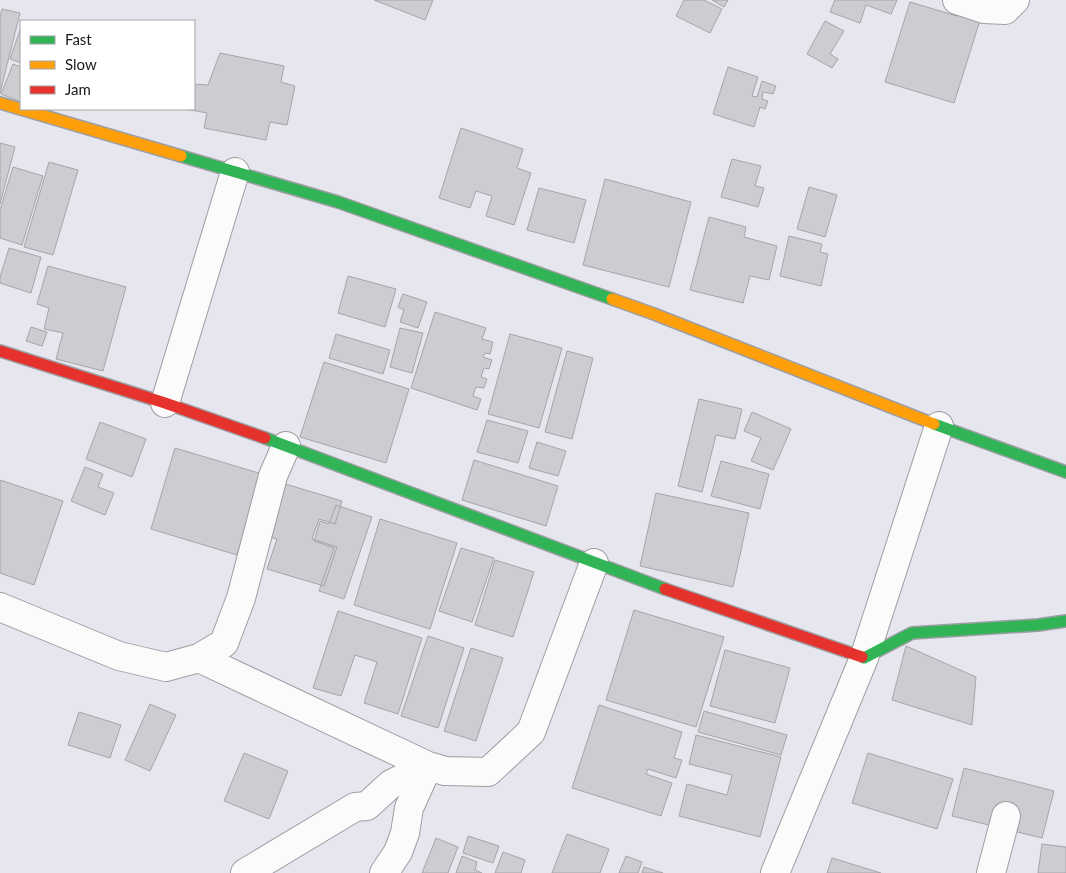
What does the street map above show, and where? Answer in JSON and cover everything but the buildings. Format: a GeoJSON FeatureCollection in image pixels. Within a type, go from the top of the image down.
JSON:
{"type":"FeatureCollection","features":[{"type":"Feature","properties":{"kind":"street"},"geometry":{"type":"LineString","coordinates":[[957,0],[984,9],[1005,10],[1015,0]]}},
{"type":"Feature","properties":{"kind":"street"},"geometry":{"type":"LineString","coordinates":[[0,103],[20,109]]}},
{"type":"Feature","properties":{"kind":"street"},"geometry":{"type":"LineString","coordinates":[[24,110],[338,202],[654,314],[939,426],[1066,472]]}},
{"type":"Feature","properties":{"kind":"street"},"geometry":{"type":"LineString","coordinates":[[165,403],[236,172]]}},
{"type":"Feature","properties":{"kind":"street"},"geometry":{"type":"LineString","coordinates":[[0,351],[165,403],[286,446],[694,600],[864,658],[912,633],[1038,625],[1066,621]]}},
{"type":"Feature","properties":{"kind":"street"},"geometry":{"type":"LineString","coordinates":[[774,873],[864,658],[939,426]]}},
{"type":"Feature","properties":{"kind":"street"},"geometry":{"type":"LineString","coordinates":[[0,607],[119,656],[166,667],[199,658],[224,642],[241,598],[273,476],[286,446]]}},
{"type":"Feature","properties":{"kind":"street"},"geometry":{"type":"LineString","coordinates":[[199,658],[428,766],[445,771],[488,772],[531,732],[594,563]]}},
{"type":"Feature","properties":{"kind":"street"},"geometry":{"type":"LineString","coordinates":[[245,873],[355,807],[367,806],[391,784],[428,766]]}},
{"type":"Feature","properties":{"kind":"street"},"geometry":{"type":"LineString","coordinates":[[384,873],[398,852],[406,833],[409,808],[428,766]]}},
{"type":"Feature","properties":{"kind":"street"},"geometry":{"type":"LineString","coordinates":[[992,873],[1006,816]]}},
{"type":"Feature","properties":{"kind":"traffic: fast"},"geometry":{"type":"LineString","coordinates":[[181,156],[338,202],[612,299]]}},
{"type":"Feature","properties":{"kind":"traffic: fast"},"geometry":{"type":"LineString","coordinates":[[934,424],[1066,472]]}},
{"type":"Feature","properties":{"kind":"traffic: fast"},"geometry":{"type":"LineString","coordinates":[[265,438],[665,589]]}},
{"type":"Feature","properties":{"kind":"traffic: fast"},"geometry":{"type":"LineString","coordinates":[[862,657],[864,658],[912,633],[1038,625],[1066,621]]}},
{"type":"Feature","properties":{"kind":"traffic: slow"},"geometry":{"type":"LineString","coordinates":[[0,103],[20,109]]}},
{"type":"Feature","properties":{"kind":"traffic: slow"},"geometry":{"type":"LineString","coordinates":[[24,110],[181,156]]}},
{"type":"Feature","properties":{"kind":"traffic: slow"},"geometry":{"type":"LineString","coordinates":[[612,299],[934,424]]}},
{"type":"Feature","properties":{"kind":"traffic: jam"},"geometry":{"type":"LineString","coordinates":[[0,351],[165,403],[265,438]]}},
{"type":"Feature","properties":{"kind":"traffic: jam"},"geometry":{"type":"LineString","coordinates":[[665,589],[862,657]]}}]}
